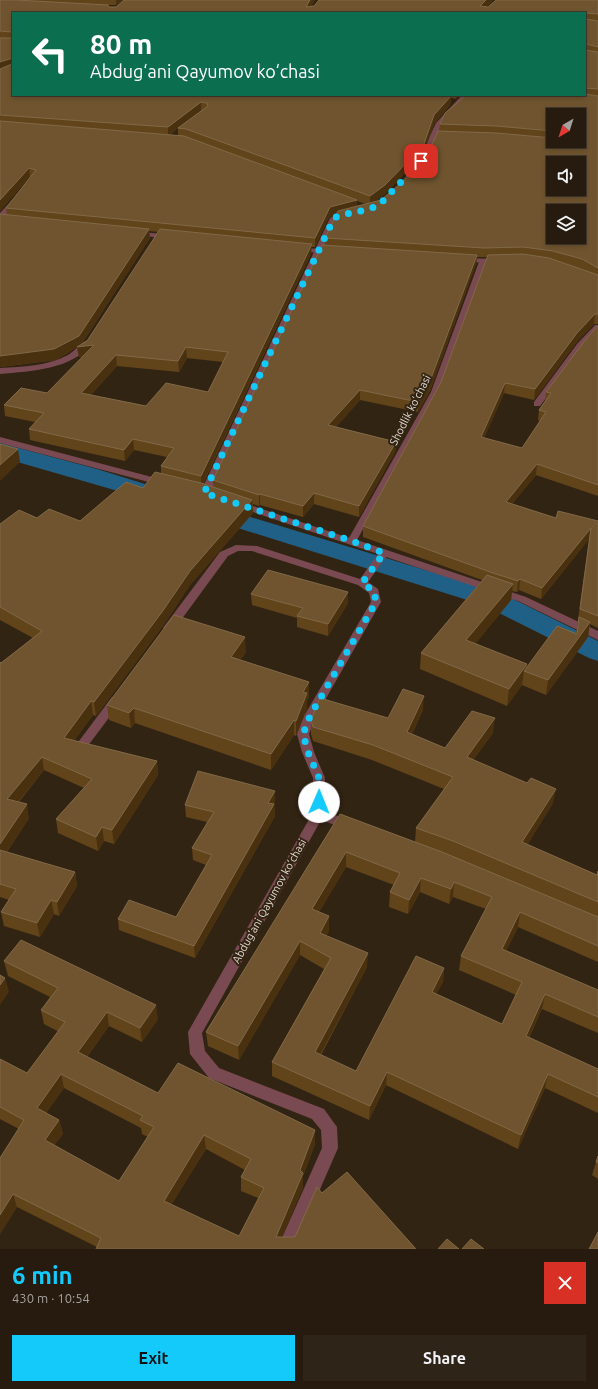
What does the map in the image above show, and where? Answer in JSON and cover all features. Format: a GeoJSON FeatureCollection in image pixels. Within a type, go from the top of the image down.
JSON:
{"type":"FeatureCollection","features":[{"type":"Feature","properties":{"kind":"street"},"geometry":{"type":"LineString","coordinates":[[415,169],[428,154],[433,136],[439,124],[456,103],[464,96]]}},
{"type":"Feature","properties":{"kind":"street"},"geometry":{"type":"LineString","coordinates":[[433,136],[441,136]]}},
{"type":"Feature","properties":{"kind":"street"},"geometry":{"type":"LineString","coordinates":[[3,219],[24,190]]}},
{"type":"Feature","properties":{"kind":"street"},"geometry":{"type":"LineString","coordinates":[[204,493],[334,218],[357,212]]}},
{"type":"Feature","properties":{"kind":"street"},"geometry":{"type":"LineString","coordinates":[[126,232],[156,239],[181,238]]}},
{"type":"Feature","properties":{"kind":"street"},"geometry":{"type":"LineString","coordinates":[[289,248],[342,253]]}},
{"type":"Feature","properties":{"kind":"street"},"geometry":{"type":"LineString","coordinates":[[452,259],[507,261]]}},
{"type":"Feature","properties":{"kind":"street","name":"Shodlik ko‘chasi"},"geometry":{"type":"LineString","coordinates":[[352,541],[435,392],[483,261]]}},
{"type":"Feature","properties":{"kind":"street"},"geometry":{"type":"LineString","coordinates":[[537,404],[580,346],[598,327]]}},
{"type":"Feature","properties":{"kind":"street"},"geometry":{"type":"LineString","coordinates":[[0,371],[58,363],[84,349],[92,336]]}},
{"type":"Feature","properties":{"kind":"street"},"geometry":{"type":"LineString","coordinates":[[0,440],[174,485]]}},
{"type":"Feature","properties":{"kind":"street"},"geometry":{"type":"LineString","coordinates":[[227,500],[522,599],[598,636]]}},
{"type":"Feature","properties":{"kind":"street","name":"Abdug‘ani Qayumov ko‘chasi"},"geometry":{"type":"LineString","coordinates":[[164,635],[224,554],[236,548],[253,548],[362,583],[374,591],[376,602],[310,716],[303,734],[308,752],[319,778],[318,814],[195,1032],[198,1054],[214,1073],[318,1114],[329,1127],[330,1148],[285,1249]]}},
{"type":"Feature","properties":{"kind":"street"},"geometry":{"type":"LineString","coordinates":[[362,583],[384,553]]}},
{"type":"Feature","properties":{"kind":"street"},"geometry":{"type":"LineString","coordinates":[[80,748],[122,692]]}},
{"type":"Feature","properties":{"kind":"street"},"geometry":{"type":"LineString","coordinates":[[318,814],[364,830]]}},
{"type":"Feature","properties":{"kind":"building"},"geometry":{"type":"Polygon","coordinates":[[[0,0],[108,5],[109,7],[116,7],[124,0],[310,0],[306,7],[314,6],[319,0],[486,0],[480,6],[488,7],[496,0],[598,0],[598,14],[586,12],[12,12],[12,32],[0,31],[0,0]]]}},
{"type":"Feature","properties":{"kind":"building"},"geometry":{"type":"Polygon","coordinates":[[[586,19],[598,21],[598,47],[586,44],[586,19]]]}},
{"type":"Feature","properties":{"kind":"building"},"geometry":{"type":"Polygon","coordinates":[[[0,38],[12,38],[12,58],[0,62],[0,38]]]}},
{"type":"Feature","properties":{"kind":"building"},"geometry":{"type":"Polygon","coordinates":[[[586,50],[598,52],[598,89],[586,88],[586,50]]]}},
{"type":"Feature","properties":{"kind":"building"},"geometry":{"type":"Polygon","coordinates":[[[12,64],[12,96],[451,96],[434,115],[424,144],[385,185],[370,196],[186,129],[178,128],[208,106],[207,103],[201,102],[168,127],[0,115],[0,69],[12,64]]]}},
{"type":"Feature","properties":{"kind":"building"},"geometry":{"type":"Polygon","coordinates":[[[586,94],[598,96],[598,268],[582,259],[553,251],[523,247],[484,248],[325,238],[338,211],[381,200],[401,183],[429,151],[438,131],[496,133],[546,137],[546,148],[586,148],[586,108],[546,108],[546,130],[496,126],[440,124],[445,113],[464,96],[586,96],[586,94]]]}},
{"type":"Feature","properties":{"kind":"building"},"geometry":{"type":"Polygon","coordinates":[[[0,121],[184,136],[357,200],[330,207],[315,238],[6,208],[36,170],[29,168],[0,200],[0,121]]]}},
{"type":"Feature","properties":{"kind":"building"},"geometry":{"type":"Polygon","coordinates":[[[0,214],[149,229],[79,336],[54,349],[0,356],[0,214]]]}},
{"type":"Feature","properties":{"kind":"building"},"geometry":{"type":"Polygon","coordinates":[[[160,229],[312,244],[201,476],[161,466],[174,448],[133,439],[124,450],[29,429],[44,413],[4,405],[21,388],[47,393],[94,345],[77,347],[87,341],[160,229]],[[186,347],[178,361],[116,355],[81,393],[146,406],[166,383],[208,392],[228,352],[186,347]]]}},
{"type":"Feature","properties":{"kind":"building"},"geometry":{"type":"Polygon","coordinates":[[[322,245],[477,255],[430,381],[418,402],[360,390],[328,425],[396,442],[359,506],[314,493],[303,506],[260,494],[259,495],[213,480],[322,245]]]}},
{"type":"Feature","properties":{"kind":"building"},"geometry":{"type":"Polygon","coordinates":[[[523,254],[549,258],[598,275],[598,314],[595,314],[577,333],[535,389],[505,383],[481,437],[522,448],[546,412],[539,410],[551,393],[546,392],[586,339],[598,326],[598,485],[537,464],[506,502],[556,518],[558,511],[598,521],[598,616],[580,609],[591,528],[542,588],[520,579],[518,581],[493,573],[363,526],[441,382],[488,255],[523,254]]]}},
{"type":"Feature","properties":{"kind":"building"},"geometry":{"type":"Polygon","coordinates":[[[0,444],[18,449],[0,465],[0,444]]]}},
{"type":"Feature","properties":{"kind":"building"},"geometry":{"type":"Polygon","coordinates":[[[155,472],[201,483],[252,500],[190,571],[162,612],[94,702],[91,701],[64,738],[157,761],[112,830],[102,827],[96,837],[56,819],[92,779],[42,757],[7,799],[27,804],[0,844],[0,662],[1,663],[42,631],[0,607],[0,524],[19,510],[37,518],[49,509],[80,521],[126,482],[143,488],[155,472]]]}},
{"type":"Feature","properties":{"kind":"building"},"geometry":{"type":"Polygon","coordinates":[[[268,570],[348,592],[328,624],[297,616],[303,608],[251,594],[268,570]]]}},
{"type":"Feature","properties":{"kind":"building"},"geometry":{"type":"Polygon","coordinates":[[[487,575],[513,584],[466,640],[527,664],[509,689],[421,653],[487,575]]]}},
{"type":"Feature","properties":{"kind":"building"},"geometry":{"type":"Polygon","coordinates":[[[174,615],[245,637],[231,657],[309,682],[303,692],[307,693],[296,721],[294,720],[271,754],[134,708],[129,713],[107,705],[174,615]]]}},
{"type":"Feature","properties":{"kind":"building"},"geometry":{"type":"Polygon","coordinates":[[[579,617],[590,622],[548,680],[524,671],[557,626],[577,634],[579,617]]]}},
{"type":"Feature","properties":{"kind":"building"},"geometry":{"type":"Polygon","coordinates":[[[403,689],[424,696],[407,732],[445,748],[472,711],[495,718],[467,757],[527,783],[531,778],[556,789],[522,842],[597,875],[598,871],[598,902],[453,841],[416,828],[453,777],[373,745],[313,727],[311,720],[320,698],[388,718],[403,689]]]}},
{"type":"Feature","properties":{"kind":"building"},"geometry":{"type":"Polygon","coordinates":[[[198,771],[275,791],[268,803],[274,804],[194,946],[118,919],[129,900],[176,917],[212,855],[192,848],[214,812],[185,805],[198,771]]]}},
{"type":"Feature","properties":{"kind":"building"},"geometry":{"type":"Polygon","coordinates":[[[340,814],[442,852],[598,917],[598,946],[520,912],[502,949],[598,990],[598,1017],[545,994],[526,1036],[598,1069],[598,1097],[548,1074],[521,1135],[387,1072],[370,1106],[272,1062],[331,958],[300,941],[238,1046],[206,1032],[340,814]],[[346,852],[312,909],[329,916],[320,933],[368,953],[315,1052],[356,1071],[416,956],[444,968],[432,992],[502,1024],[522,982],[461,956],[492,897],[454,882],[451,889],[421,878],[409,900],[390,892],[400,873],[346,852]]]}},
{"type":"Feature","properties":{"kind":"building"},"geometry":{"type":"Polygon","coordinates":[[[0,850],[75,872],[57,902],[51,900],[37,923],[1,912],[16,889],[0,884],[0,850]]]}},
{"type":"Feature","properties":{"kind":"building"},"geometry":{"type":"Polygon","coordinates":[[[21,940],[156,1005],[140,1028],[107,1012],[78,1052],[158,1093],[178,1063],[315,1130],[300,1170],[303,1173],[276,1237],[295,1237],[317,1187],[322,1193],[347,1172],[416,1249],[96,1249],[101,1238],[13,1194],[0,1215],[0,1158],[24,1120],[0,1107],[0,1059],[27,1073],[65,1022],[41,1010],[58,988],[4,961],[21,940]],[[61,1074],[37,1108],[59,1120],[45,1140],[119,1181],[154,1127],[140,1120],[143,1116],[61,1074]],[[204,1135],[164,1201],[239,1236],[264,1188],[241,1177],[251,1159],[204,1135]]]}},
{"type":"Feature","properties":{"kind":"building"},"geometry":{"type":"Polygon","coordinates":[[[0,975],[5,978],[0,985],[0,975]]]}},
{"type":"Feature","properties":{"kind":"building"},"geometry":{"type":"Polygon","coordinates":[[[598,1232],[598,1249],[589,1249],[598,1232]]]}},
{"type":"Feature","properties":{"kind":"building"},"geometry":{"type":"Polygon","coordinates":[[[447,1239],[459,1249],[438,1249],[447,1239]]]}},
{"type":"Feature","properties":{"kind":"building"},"geometry":{"type":"Polygon","coordinates":[[[471,1239],[484,1249],[462,1249],[471,1239]]]}},
{"type":"Feature","properties":{"kind":"waterway"},"geometry":{"type":"LineString","coordinates":[[0,450],[89,474],[156,495]]}},
{"type":"Feature","properties":{"kind":"waterway"},"geometry":{"type":"LineString","coordinates":[[211,512],[492,599],[598,652]]}},
{"type":"Feature","properties":{"kind":"route"},"geometry":{"type":"LineString","coordinates":[[319,802],[319,778],[308,752],[303,734],[310,716],[376,602],[374,591],[362,583],[384,553],[352,541],[204,493],[334,218],[344,214],[370,210],[379,205],[421,161]]}}]}
